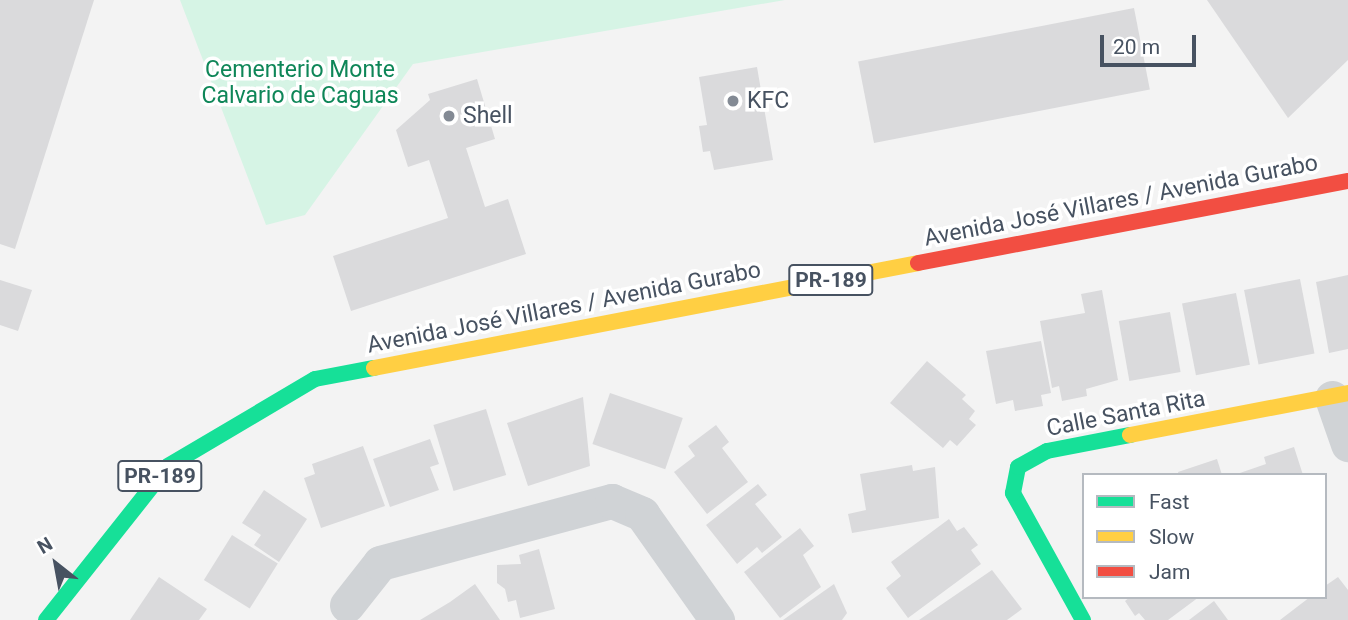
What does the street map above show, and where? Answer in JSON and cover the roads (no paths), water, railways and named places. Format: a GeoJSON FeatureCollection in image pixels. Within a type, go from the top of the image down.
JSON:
{"type":"FeatureCollection","features":[{"type":"Feature","properties":{"kind":"main road","name":"Avenida José Villares / Avenida Gurabo"},"geometry":{"type":"LineString","coordinates":[[46,620],[167,467],[315,379],[1348,181]]}},
{"type":"Feature","properties":{"kind":"main road","name":"Calle Santa Rita"},"geometry":{"type":"LineString","coordinates":[[1083,620],[1013,493],[1018,467],[1047,451],[1340,395]]}},
{"type":"Feature","properties":{"kind":"street"},"geometry":{"type":"LineString","coordinates":[[1340,395],[1348,444]]}},
{"type":"Feature","properties":{"kind":"street"},"geometry":{"type":"LineString","coordinates":[[347,605],[380,563],[612,501],[642,514],[717,620]]}},
{"type":"Feature","properties":{"kind":"place","name":"KFC"},"geometry":{"type":"Point","coordinates":[733,101]}},
{"type":"Feature","properties":{"kind":"place","name":"Shell"},"geometry":{"type":"Point","coordinates":[449,116]}},
{"type":"Feature","properties":{"kind":"park label","name":"Cementerio Monte Calvario de Caguas"},"geometry":{"type":"Point","coordinates":[300,83]}}]}
